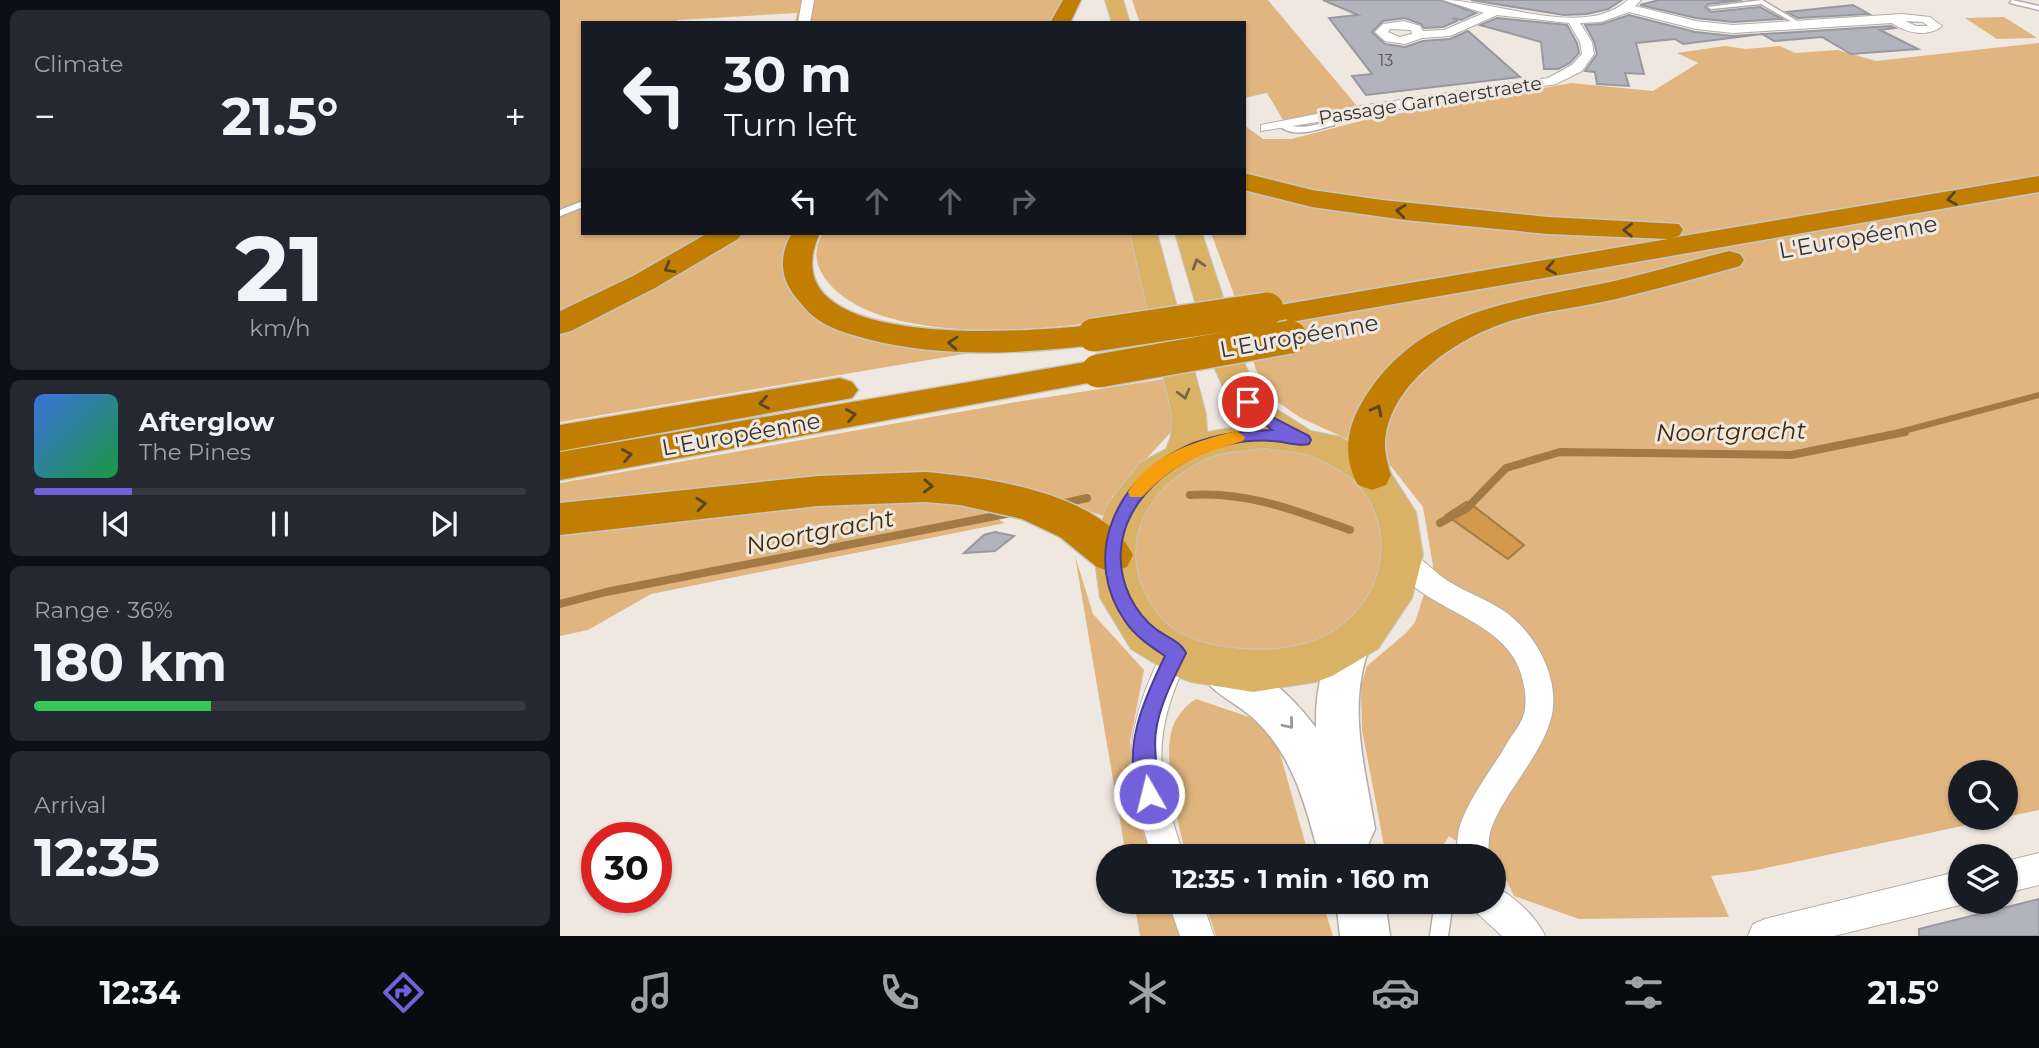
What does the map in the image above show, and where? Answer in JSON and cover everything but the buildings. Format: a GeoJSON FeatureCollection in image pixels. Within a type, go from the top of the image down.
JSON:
{"type":"FeatureCollection","features":[{"type":"Feature","properties":{"kind":"highway"},"geometry":{"type":"LineString","coordinates":[[1060,21],[1072,0]]}},
{"type":"Feature","properties":{"kind":"highway"},"geometry":{"type":"LineString","coordinates":[[1246,182],[1292,195],[1348,205],[1517,223],[1610,229],[1713,228],[1908,206]]}},
{"type":"Feature","properties":{"kind":"highway","name":"L'Européenne"},"geometry":{"type":"LineString","coordinates":[[1277,321],[1483,280],[2039,184]]}},
{"type":"Feature","properties":{"kind":"highway","name":"L'Européenne"},"geometry":{"type":"LineString","coordinates":[[560,438],[1277,321],[1732,260],[2039,205]]}},
{"type":"Feature","properties":{"kind":"highway"},"geometry":{"type":"LineString","coordinates":[[560,324],[644,282],[725,235]]}},
{"type":"Feature","properties":{"kind":"highway"},"geometry":{"type":"LineString","coordinates":[[805,235],[796,261],[803,286],[818,304],[852,323],[901,336],[955,343],[1026,342],[1096,351]]}},
{"type":"Feature","properties":{"kind":"highway"},"geometry":{"type":"LineString","coordinates":[[1372,475],[1367,434],[1379,404],[1410,366],[1453,334],[1498,315],[1732,260]]}},
{"type":"Feature","properties":{"kind":"highway","name":"L'Européenne"},"geometry":{"type":"LineString","coordinates":[[560,466],[1096,351]]}},
{"type":"Feature","properties":{"kind":"highway"},"geometry":{"type":"LineString","coordinates":[[560,519],[864,487],[940,486],[1000,497],[1051,514],[1086,532],[1112,555]]}},
{"type":"Feature","properties":{"kind":"main road"},"geometry":{"type":"LineString","coordinates":[[1114,0],[1120,21]]}},
{"type":"Feature","properties":{"kind":"main road"},"geometry":{"type":"LineString","coordinates":[[1144,235],[1189,414],[1189,436],[1181,455]]}},
{"type":"Feature","properties":{"kind":"main road"},"geometry":{"type":"LineString","coordinates":[[1189,235],[1230,367],[1242,394],[1261,416],[1304,440],[1338,452],[1372,475],[1390,496],[1399,514],[1404,533],[1405,560],[1401,581],[1391,602],[1377,621],[1351,643],[1319,660],[1283,670],[1244,672],[1196,661]]}},
{"type":"Feature","properties":{"kind":"main road"},"geometry":{"type":"LineString","coordinates":[[1304,440],[1272,435],[1241,436],[1210,443],[1181,455],[1155,473],[1134,494],[1117,526],[1112,555],[1115,583],[1128,610],[1148,634],[1259,694],[1296,732],[1319,778],[1339,844]]}},
{"type":"Feature","properties":{"kind":"main road"},"geometry":{"type":"LineString","coordinates":[[1351,643],[1339,676],[1337,715],[1353,844]]}},
{"type":"Feature","properties":{"kind":"street"},"geometry":{"type":"LineString","coordinates":[[804,21],[808,0]]}},
{"type":"Feature","properties":{"kind":"street"},"geometry":{"type":"LineString","coordinates":[[1450,0],[1478,9],[1497,6],[1572,19],[1606,16],[1631,4],[1720,29],[1897,19]]}},
{"type":"Feature","properties":{"kind":"street"},"geometry":{"type":"LineString","coordinates":[[1419,35],[1446,33],[1497,6]]}},
{"type":"Feature","properties":{"kind":"street","name":"Passage Garnaerstraete"},"geometry":{"type":"LineString","coordinates":[[1266,128],[1333,115],[1535,85],[1557,79],[1580,65],[1588,54],[1586,42],[1572,19]]}},
{"type":"Feature","properties":{"kind":"street"},"geometry":{"type":"LineString","coordinates":[[1405,560],[1426,582],[1494,617],[1519,640],[1530,660],[1539,697],[1536,722],[1475,829],[1473,844]]}},
{"type":"Feature","properties":{"kind":"street"},"geometry":{"type":"LineString","coordinates":[[1391,602],[1424,597],[1475,607]]}},
{"type":"Feature","properties":{"kind":"street"},"geometry":{"type":"LineString","coordinates":[[1164,844],[1145,781],[1144,748],[1153,702],[1196,661]]}},
{"type":"Feature","properties":{"kind":"street"},"geometry":{"type":"LineString","coordinates":[[2018,874],[2039,869]]}},
{"type":"Feature","properties":{"kind":"street"},"geometry":{"type":"LineString","coordinates":[[1765,936],[1948,891]]}},
{"type":"Feature","properties":{"kind":"street"},"geometry":{"type":"LineString","coordinates":[[1189,914],[1197,936]]}},
{"type":"Feature","properties":{"kind":"street"},"geometry":{"type":"LineString","coordinates":[[1503,914],[1528,936]]}},
{"type":"Feature","properties":{"kind":"lane"},"geometry":{"type":"LineString","coordinates":[[1711,7],[1762,2],[1801,25]]}},
{"type":"Feature","properties":{"kind":"lane"},"geometry":{"type":"LineString","coordinates":[[2011,2],[2039,9]]}},
{"type":"Feature","properties":{"kind":"lane"},"geometry":{"type":"LineString","coordinates":[[560,213],[581,205]]}},
{"type":"Feature","properties":{"kind":"lane"},"geometry":{"type":"LineString","coordinates":[[1438,936],[1442,914]]}},
{"type":"Feature","properties":{"kind":"shaded area"},"geometry":{"type":"Polygon","coordinates":[[[560,0],[1068,0],[1052,21],[795,21],[797,13],[677,21],[581,21],[581,235],[708,235],[636,276],[560,312],[560,0]]]}},
{"type":"Feature","properties":{"kind":"shaded area"},"geometry":{"type":"Polygon","coordinates":[[[1132,0],[1268,0],[1357,106],[1283,120],[1267,93],[1246,98],[1246,21],[1139,21],[1132,0]]]}},
{"type":"Feature","properties":{"kind":"shaded area"},"geometry":{"type":"Polygon","coordinates":[[[2004,17],[2037,38],[1997,39],[1965,18],[2004,17]]]}},
{"type":"Feature","properties":{"kind":"shaded area"},"geometry":{"type":"Polygon","coordinates":[[[2039,43],[2039,810],[2018,814],[2018,760],[1948,760],[1948,829],[1752,871],[1711,876],[1729,917],[1579,919],[1514,896],[1506,879],[1506,844],[1461,844],[1449,836],[1444,844],[1384,844],[1362,730],[1361,686],[1367,666],[1415,622],[1433,566],[1423,507],[1382,455],[1301,418],[1270,397],[1256,370],[1233,292],[1212,235],[1246,235],[1246,126],[1263,139],[1292,139],[1368,119],[1571,83],[1653,91],[1698,63],[1677,53],[1725,46],[1746,49],[1780,46],[1795,53],[1838,50],[1876,61],[2039,43]]]}},
{"type":"Feature","properties":{"kind":"shaded area"},"geometry":{"type":"Polygon","coordinates":[[[732,235],[795,235],[788,248],[785,268],[789,290],[805,308],[849,332],[982,351],[560,422],[560,329],[694,259],[732,235]]]}},
{"type":"Feature","properties":{"kind":"shaded area"},"geometry":{"type":"Polygon","coordinates":[[[822,235],[1131,235],[1150,313],[1032,329],[952,328],[912,323],[876,314],[846,299],[824,277],[818,266],[818,244],[822,235]]]}},
{"type":"Feature","properties":{"kind":"shaded area"},"geometry":{"type":"Polygon","coordinates":[[[1164,379],[1171,399],[1173,430],[1122,485],[1103,516],[1025,489],[560,514],[560,483],[1016,402],[1164,379]]]}},
{"type":"Feature","properties":{"kind":"shaded area"},"geometry":{"type":"Polygon","coordinates":[[[1249,448],[1278,448],[1315,456],[1347,473],[1371,497],[1387,553],[1385,571],[1353,619],[1316,642],[1260,655],[1193,641],[1166,625],[1146,603],[1131,561],[1142,511],[1178,472],[1212,455],[1249,448]]]}},
{"type":"Feature","properties":{"kind":"shaded area"},"geometry":{"type":"Polygon","coordinates":[[[934,498],[974,506],[1005,523],[651,594],[588,630],[560,636],[560,531],[831,500],[934,498]]]}},
{"type":"Feature","properties":{"kind":"shaded area"},"geometry":{"type":"Polygon","coordinates":[[[1466,502],[1524,545],[1508,559],[1446,515],[1466,502]]]}},
{"type":"Feature","properties":{"kind":"shaded area"},"geometry":{"type":"Polygon","coordinates":[[[1075,556],[1093,614],[1144,670],[1130,742],[1138,819],[1147,844],[1124,844],[1075,556]]]}},
{"type":"Feature","properties":{"kind":"shaded area"},"geometry":{"type":"Polygon","coordinates":[[[1196,699],[1258,720],[1277,743],[1306,844],[1184,844],[1173,794],[1169,745],[1177,718],[1196,699]]]}},
{"type":"Feature","properties":{"kind":"shaded area"},"geometry":{"type":"Polygon","coordinates":[[[1136,914],[1174,914],[1182,936],[1140,936],[1136,914]]]}},
{"type":"Feature","properties":{"kind":"shaded area"},"geometry":{"type":"Polygon","coordinates":[[[1208,914],[1326,914],[1333,936],[1216,936],[1208,914]]]}},
{"type":"Feature","properties":{"kind":"waterway","name":"Noortgracht"},"geometry":{"type":"LineString","coordinates":[[1896,433],[2039,395]]}},
{"type":"Feature","properties":{"kind":"waterway","name":"Noortgracht"},"geometry":{"type":"LineString","coordinates":[[1440,523],[1467,508],[1506,468],[1560,452],[1791,455],[1905,432]]}},
{"type":"Feature","properties":{"kind":"waterway","name":"Noortgracht"},"geometry":{"type":"LineString","coordinates":[[1190,495],[1252,499],[1350,530]]}},
{"type":"Feature","properties":{"kind":"waterway","name":"Noortgracht"},"geometry":{"type":"LineString","coordinates":[[1060,504],[1087,498]]}},
{"type":"Feature","properties":{"kind":"waterway","name":"Noortgracht"},"geometry":{"type":"LineString","coordinates":[[560,604],[606,592],[1011,513]]}},
{"type":"Feature","properties":{"kind":"slow traffic"},"geometry":{"type":"LineString","coordinates":[[1136,492],[1167,463],[1181,455],[1210,443],[1237,437]]}},
{"type":"Feature","properties":{"kind":"route"},"geometry":{"type":"LineString","coordinates":[[1149,794],[1145,781],[1145,732],[1153,702],[1176,653],[1148,634],[1132,617],[1121,597],[1115,583],[1112,562],[1115,533],[1123,513],[1139,488],[1161,468],[1181,455],[1210,443],[1241,436],[1272,435],[1304,440],[1261,416],[1248,402]]}}]}
